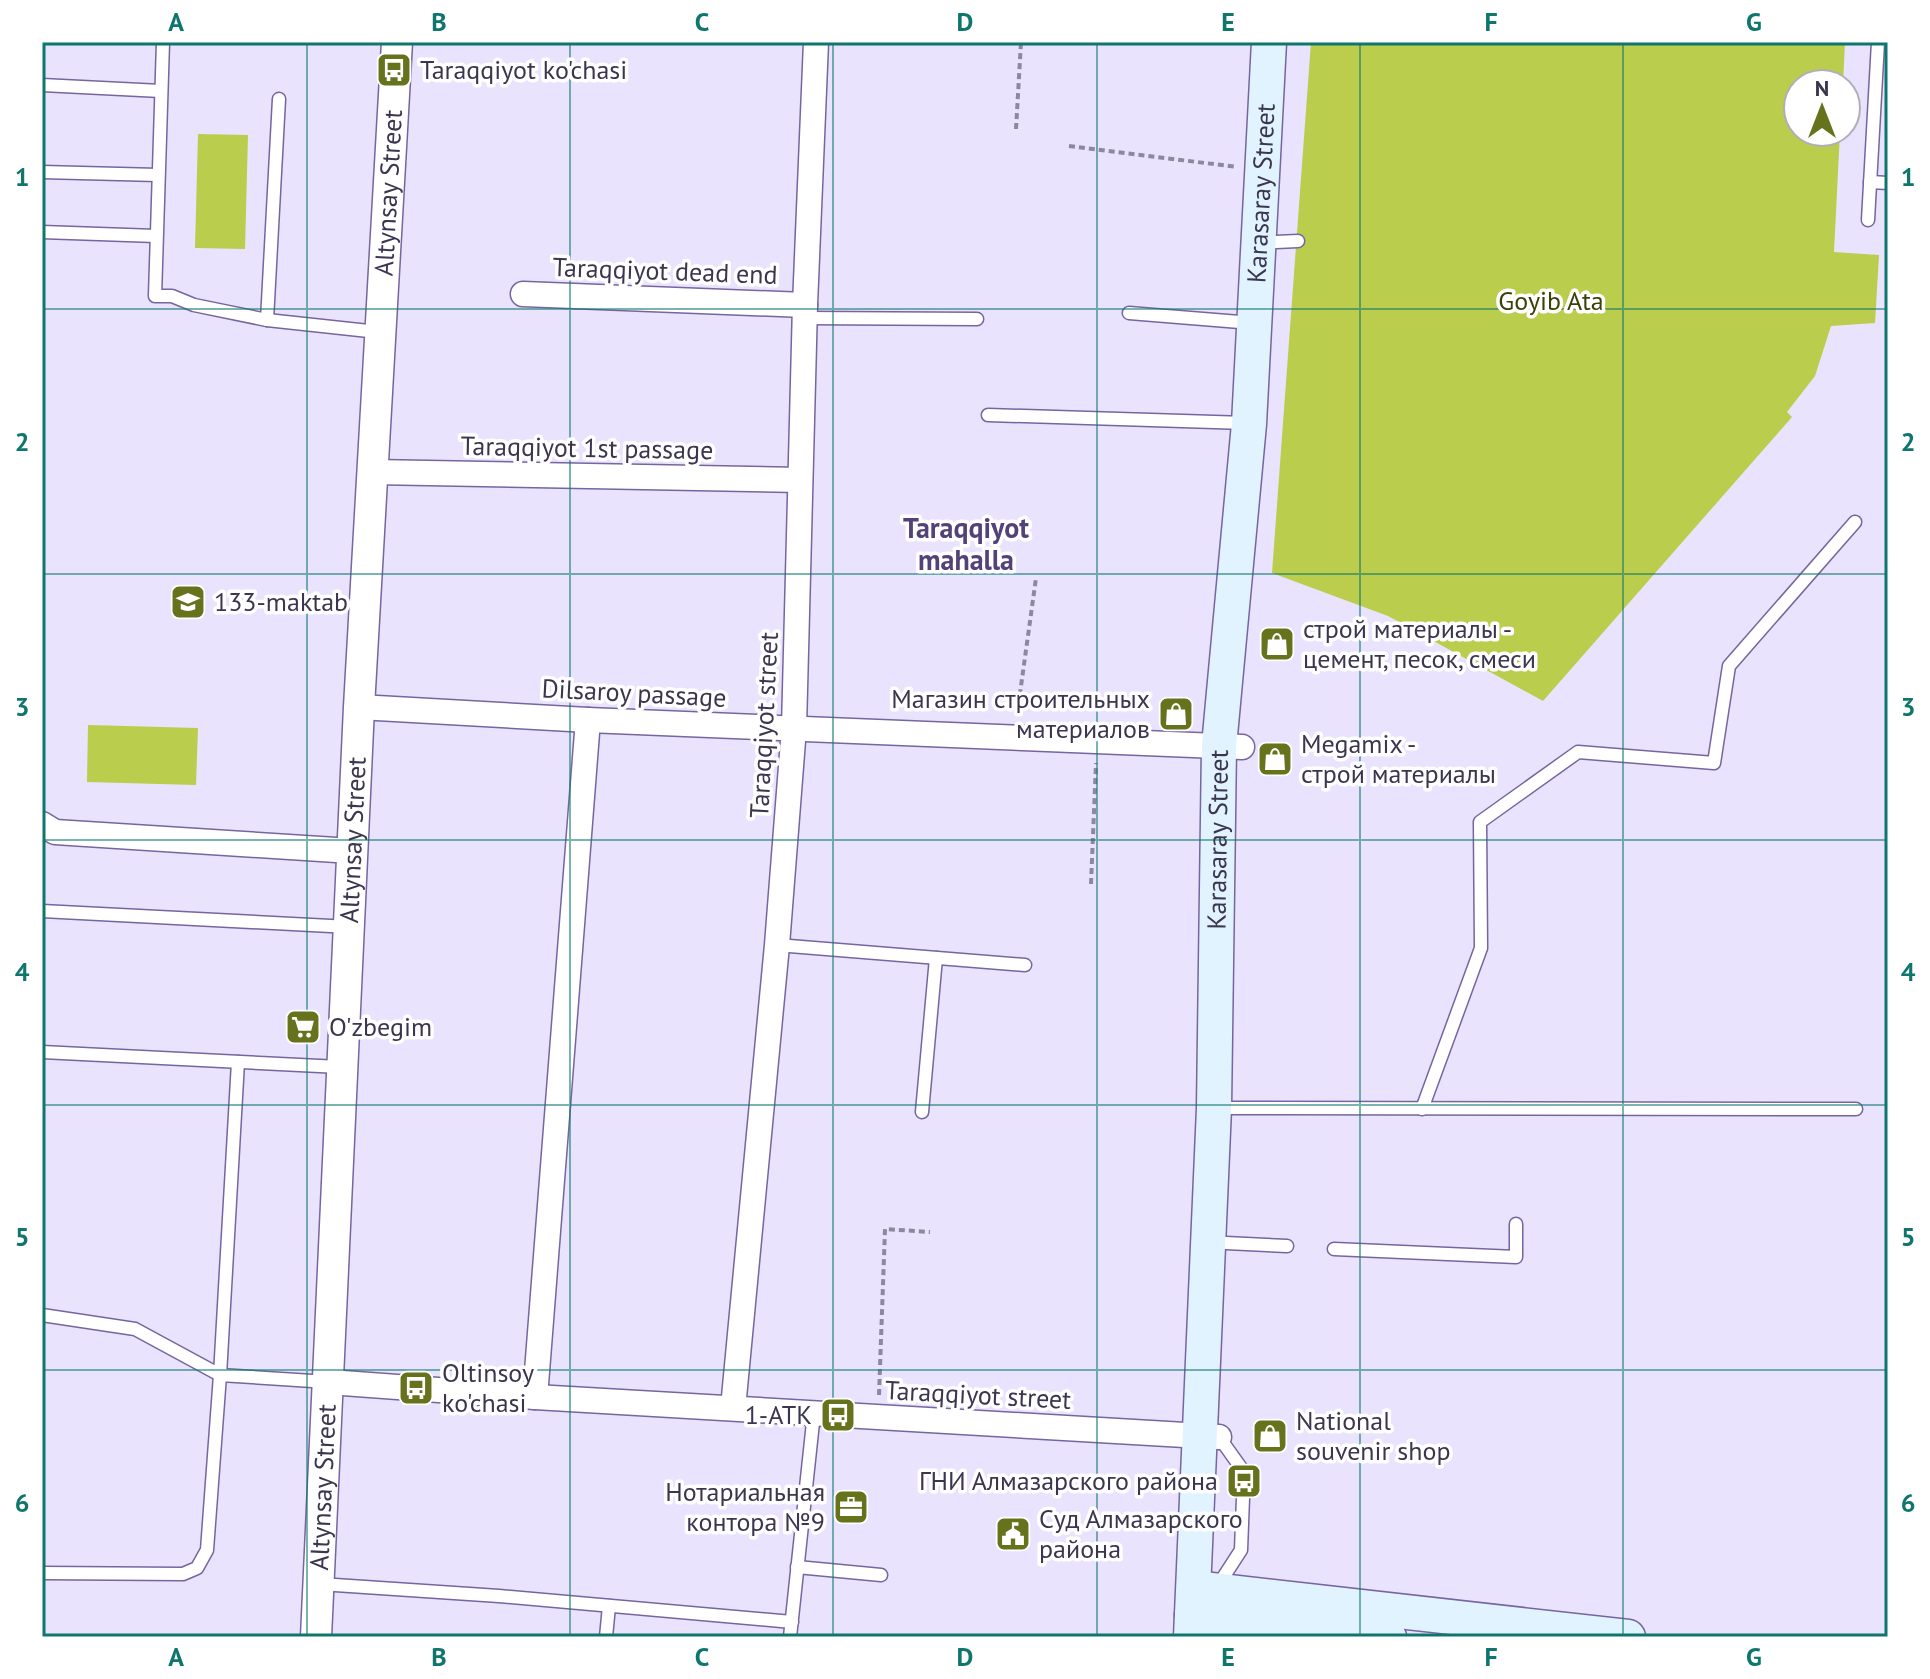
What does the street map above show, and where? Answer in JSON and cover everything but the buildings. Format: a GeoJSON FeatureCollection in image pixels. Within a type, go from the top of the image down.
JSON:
{"type":"FeatureCollection","features":[{"type":"Feature","properties":{"kind":"main road","name":"Karasaray Street"},"geometry":{"type":"LineString","coordinates":[[1203,1614],[1222,1108],[1231,746],[1269,42]]}},
{"type":"Feature","properties":{"kind":"main road","name":"Karasaray Street"},"geometry":{"type":"LineString","coordinates":[[1231,746],[1287,241],[1288,42]]}},
{"type":"Feature","properties":{"kind":"main road","name":"Karasaray Street"},"geometry":{"type":"LineString","coordinates":[[1210,1436],[1226,1243],[1222,1108]]}},
{"type":"Feature","properties":{"kind":"main road"},"geometry":{"type":"LineString","coordinates":[[1203,1614],[1389,1637]]}},
{"type":"Feature","properties":{"kind":"main road"},"geometry":{"type":"LineString","coordinates":[[1203,1614],[1628,1637]]}},
{"type":"Feature","properties":{"kind":"street","name":"Altynsay Street"},"geometry":{"type":"LineString","coordinates":[[316,1637],[378,332],[397,42]]}},
{"type":"Feature","properties":{"kind":"street","name":"Taraqqiyot street"},"geometry":{"type":"LineString","coordinates":[[733,1408],[777,945],[794,728],[816,42]]}},
{"type":"Feature","properties":{"kind":"street","name":"Taraqqiyot dead end"},"geometry":{"type":"LineString","coordinates":[[523,294],[805,312]]}},
{"type":"Feature","properties":{"kind":"street","name":"Taraqqiyot 1st passage"},"geometry":{"type":"LineString","coordinates":[[373,472],[800,480]]}},
{"type":"Feature","properties":{"kind":"street","name":"Dilsaroy passage"},"geometry":{"type":"LineString","coordinates":[[359,707],[588,720],[1231,746]]}},
{"type":"Feature","properties":{"kind":"street"},"geometry":{"type":"LineString","coordinates":[[535,1397],[588,720]]}},
{"type":"Feature","properties":{"kind":"street"},"geometry":{"type":"LineString","coordinates":[[42,824],[55,832],[352,851]]}},
{"type":"Feature","properties":{"kind":"street","name":"Taraqqiyot street"},"geometry":{"type":"LineString","coordinates":[[329,1382],[1210,1436]]}},
{"type":"Feature","properties":{"kind":"lane"},"geometry":{"type":"LineString","coordinates":[[163,42],[155,296],[172,296],[194,305],[267,320],[378,332]]}},
{"type":"Feature","properties":{"kind":"lane"},"geometry":{"type":"LineString","coordinates":[[1868,220],[1878,42]]}},
{"type":"Feature","properties":{"kind":"lane"},"geometry":{"type":"LineString","coordinates":[[42,85],[161,91]]}},
{"type":"Feature","properties":{"kind":"lane"},"geometry":{"type":"LineString","coordinates":[[267,320],[279,99]]}},
{"type":"Feature","properties":{"kind":"lane"},"geometry":{"type":"LineString","coordinates":[[42,172],[158,175]]}},
{"type":"Feature","properties":{"kind":"lane"},"geometry":{"type":"LineString","coordinates":[[1870,182],[1888,183]]}},
{"type":"Feature","properties":{"kind":"lane"},"geometry":{"type":"LineString","coordinates":[[42,232],[156,236]]}},
{"type":"Feature","properties":{"kind":"lane"},"geometry":{"type":"LineString","coordinates":[[805,312],[977,319]]}},
{"type":"Feature","properties":{"kind":"lane"},"geometry":{"type":"LineString","coordinates":[[1129,313],[1255,324]]}},
{"type":"Feature","properties":{"kind":"lane"},"geometry":{"type":"LineString","coordinates":[[988,415],[1249,424]]}},
{"type":"Feature","properties":{"kind":"lane"},"geometry":{"type":"LineString","coordinates":[[1422,1109],[1481,948],[1480,822],[1578,752],[1714,763],[1729,666],[1855,522]]}},
{"type":"Feature","properties":{"kind":"lane"},"geometry":{"type":"LineString","coordinates":[[42,911],[350,927]]}},
{"type":"Feature","properties":{"kind":"lane"},"geometry":{"type":"LineString","coordinates":[[777,945],[1025,965]]}},
{"type":"Feature","properties":{"kind":"lane"},"geometry":{"type":"LineString","coordinates":[[922,1112],[936,958]]}},
{"type":"Feature","properties":{"kind":"lane"},"geometry":{"type":"LineString","coordinates":[[42,1052],[344,1067]]}},
{"type":"Feature","properties":{"kind":"lane"},"geometry":{"type":"LineString","coordinates":[[42,1573],[183,1574],[197,1568],[207,1550],[238,1062]]}},
{"type":"Feature","properties":{"kind":"lane"},"geometry":{"type":"LineString","coordinates":[[1222,1108],[1856,1109]]}},
{"type":"Feature","properties":{"kind":"lane"},"geometry":{"type":"LineString","coordinates":[[1334,1249],[1516,1257],[1516,1224]]}},
{"type":"Feature","properties":{"kind":"lane"},"geometry":{"type":"LineString","coordinates":[[1226,1243],[1287,1246]]}},
{"type":"Feature","properties":{"kind":"lane"},"geometry":{"type":"LineString","coordinates":[[42,1315],[135,1329],[220,1375],[329,1382]]}},
{"type":"Feature","properties":{"kind":"lane"},"geometry":{"type":"LineString","coordinates":[[790,1637],[814,1413]]}},
{"type":"Feature","properties":{"kind":"lane"},"geometry":{"type":"LineString","coordinates":[[797,1567],[881,1575]]}},
{"type":"Feature","properties":{"kind":"lane"},"geometry":{"type":"LineString","coordinates":[[317,1584],[792,1622]]}},
{"type":"Feature","properties":{"kind":"lane"},"geometry":{"type":"LineString","coordinates":[[606,1637],[609,1606]]}},
{"type":"Feature","properties":{"kind":"path"},"geometry":{"type":"LineString","coordinates":[[1016,129],[1021,42]]}},
{"type":"Feature","properties":{"kind":"path"},"geometry":{"type":"LineString","coordinates":[[1069,146],[1237,167]]}},
{"type":"Feature","properties":{"kind":"path"},"geometry":{"type":"LineString","coordinates":[[1014,738],[1036,578]]}},
{"type":"Feature","properties":{"kind":"path"},"geometry":{"type":"LineString","coordinates":[[1091,884],[1097,741]]}},
{"type":"Feature","properties":{"kind":"path"},"geometry":{"type":"LineString","coordinates":[[878,1417],[885,1229],[930,1232]]}},
{"type":"Feature","properties":{"kind":"green space","name":"Goyib Ata"},"geometry":{"type":"Polygon","coordinates":[[[1311,42],[1845,42],[1844,68],[1782,68],[1782,148],[1839,148],[1834,252],[1879,255],[1875,323],[1831,326],[1815,376],[1787,412],[1792,417],[1543,701],[1388,616],[1272,573],[1311,42]]]}},
{"type":"Feature","properties":{"kind":"green space"},"geometry":{"type":"Polygon","coordinates":[[[198,134],[248,135],[245,249],[195,248],[198,134]]]}},
{"type":"Feature","properties":{"kind":"green space"},"geometry":{"type":"Polygon","coordinates":[[[88,725],[198,728],[196,785],[87,782],[88,725]]]}},
{"type":"Feature","properties":{"kind":"place","name":"Taraqqiyot ko'chasi"},"geometry":{"type":"Point","coordinates":[394,70]}},
{"type":"Feature","properties":{"kind":"place","name":"133-maktab"},"geometry":{"type":"Point","coordinates":[188,602]}},
{"type":"Feature","properties":{"kind":"place","name":"строй материалы - цемент, песок, смеси"},"geometry":{"type":"Point","coordinates":[1277,644]}},
{"type":"Feature","properties":{"kind":"place","name":"Магазин строительных материалов"},"geometry":{"type":"Point","coordinates":[1176,714]}},
{"type":"Feature","properties":{"kind":"place","name":"Megamix - строй материалы"},"geometry":{"type":"Point","coordinates":[1275,759]}},
{"type":"Feature","properties":{"kind":"place","name":"O'zbegim"},"geometry":{"type":"Point","coordinates":[303,1027]}},
{"type":"Feature","properties":{"kind":"place","name":"Oltinsoy ko'chasi"},"geometry":{"type":"Point","coordinates":[416,1388]}},
{"type":"Feature","properties":{"kind":"place","name":"1-ATK"},"geometry":{"type":"Point","coordinates":[838,1415]}},
{"type":"Feature","properties":{"kind":"place","name":"National souvenir shop"},"geometry":{"type":"Point","coordinates":[1270,1436]}},
{"type":"Feature","properties":{"kind":"place","name":"ГНИ Алмазарского района"},"geometry":{"type":"Point","coordinates":[1244,1481]}},
{"type":"Feature","properties":{"kind":"place","name":"Нотариальная контора №9"},"geometry":{"type":"Point","coordinates":[851,1507]}},
{"type":"Feature","properties":{"kind":"place","name":"Суд Алмазарского района"},"geometry":{"type":"Point","coordinates":[1013,1534]}},
{"type":"Feature","properties":{"kind":"district","name":"Taraqqiyot mahalla"},"geometry":{"type":"Point","coordinates":[966,544]}}]}
